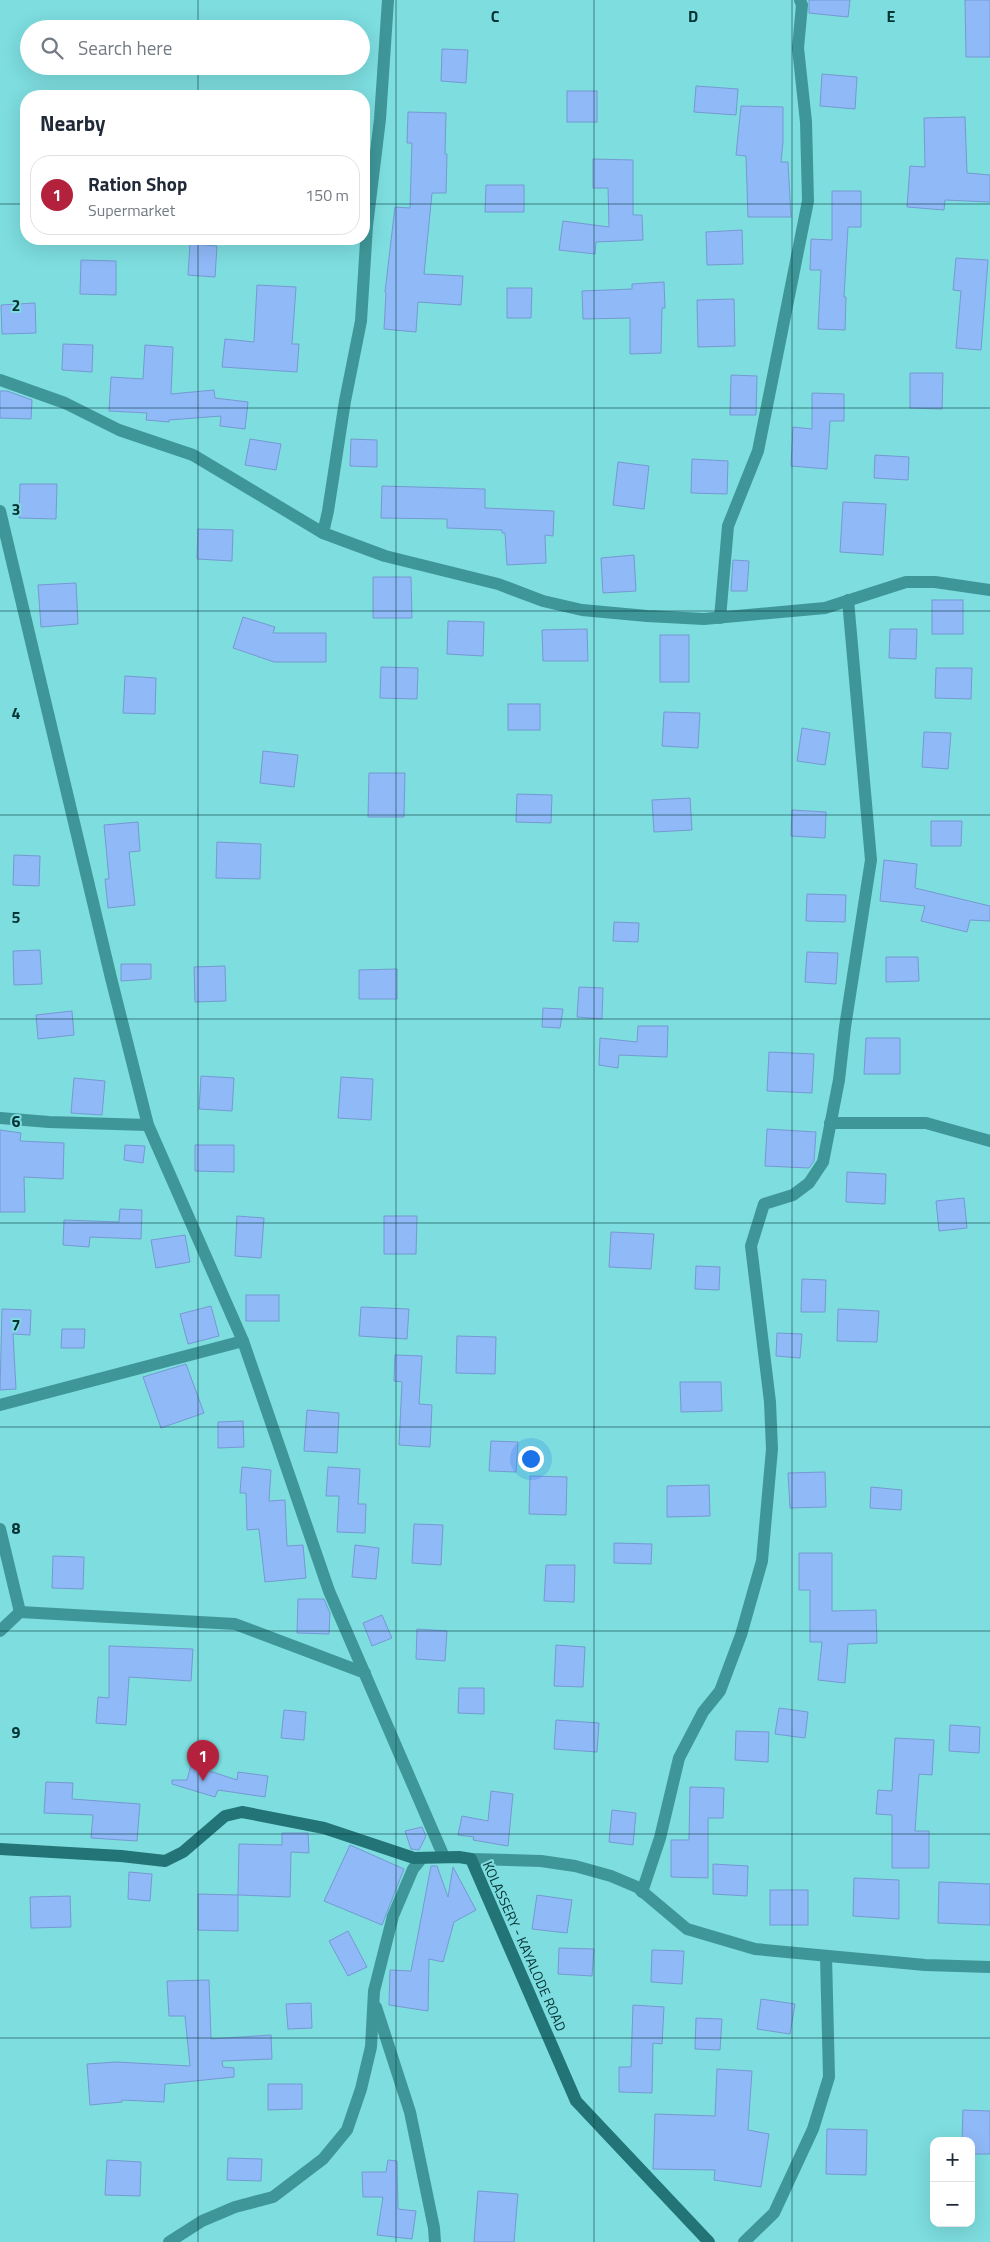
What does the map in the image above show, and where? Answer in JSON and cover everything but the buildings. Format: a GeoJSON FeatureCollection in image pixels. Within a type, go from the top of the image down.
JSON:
{"type":"FeatureCollection","features":[{"type":"Feature","properties":{"kind":"main road","name":"KOLASSERY - KAYALODE ROAD"},"geometry":{"type":"LineString","coordinates":[[0,1849],[121,1856],[165,1861],[183,1852],[226,1816],[242,1812],[324,1828],[414,1858],[460,1857],[471,1859],[576,2101],[709,2242]]}},
{"type":"Feature","properties":{"kind":"street"},"geometry":{"type":"LineString","coordinates":[[370,201],[380,119],[388,0]]}},
{"type":"Feature","properties":{"kind":"street"},"geometry":{"type":"LineString","coordinates":[[720,618],[728,526],[758,451],[808,201],[806,122],[798,48],[802,5],[800,0]]}},
{"type":"Feature","properties":{"kind":"street"},"geometry":{"type":"LineString","coordinates":[[322,534],[332,492],[345,401],[361,321],[366,245]]}},
{"type":"Feature","properties":{"kind":"street"},"geometry":{"type":"LineString","coordinates":[[0,380],[65,403],[119,430],[193,455],[322,534],[384,556],[498,584],[543,601],[582,610],[647,616],[720,618],[825,608],[906,582],[935,582],[990,590]]}},
{"type":"Feature","properties":{"kind":"street"},"geometry":{"type":"LineString","coordinates":[[0,512],[148,1125],[243,1341],[329,1591],[444,1857]]}},
{"type":"Feature","properties":{"kind":"street"},"geometry":{"type":"LineString","coordinates":[[642,1892],[660,1838],[679,1758],[703,1712],[720,1691],[742,1635],[762,1561],[772,1440],[770,1402],[752,1246],[764,1204],[793,1194],[808,1183],[823,1162],[840,1080],[845,1027],[871,860],[848,600]]}},
{"type":"Feature","properties":{"kind":"street"},"geometry":{"type":"LineString","coordinates":[[0,1118],[49,1122],[148,1125]]}},
{"type":"Feature","properties":{"kind":"street"},"geometry":{"type":"LineString","coordinates":[[830,1123],[926,1123],[990,1141]]}},
{"type":"Feature","properties":{"kind":"street"},"geometry":{"type":"LineString","coordinates":[[0,1406],[243,1341]]}},
{"type":"Feature","properties":{"kind":"street"},"geometry":{"type":"LineString","coordinates":[[0,1528],[20,1612]]}},
{"type":"Feature","properties":{"kind":"street"},"geometry":{"type":"LineString","coordinates":[[0,1631],[20,1612],[235,1624],[365,1673]]}},
{"type":"Feature","properties":{"kind":"street"},"geometry":{"type":"LineString","coordinates":[[169,2242],[202,2221],[235,2207],[273,2197],[323,2159],[347,2130],[361,2089],[371,2047],[374,2001],[381,1960],[393,1916],[414,1869],[422,1858]]}},
{"type":"Feature","properties":{"kind":"street"},"geometry":{"type":"LineString","coordinates":[[471,1859],[541,1860],[575,1866],[611,1876],[637,1887],[687,1929],[755,1948],[925,1965],[990,1967]]}},
{"type":"Feature","properties":{"kind":"street"},"geometry":{"type":"LineString","coordinates":[[744,2242],[774,2213],[813,2129],[824,2094],[828,2077],[826,1956]]}},
{"type":"Feature","properties":{"kind":"street"},"geometry":{"type":"LineString","coordinates":[[374,2001],[410,2112],[434,2228],[435,2242]]}},
{"type":"Feature","properties":{"kind":"place","name":"Ration Shop"},"geometry":{"type":"Point","coordinates":[203,1781]}}]}
